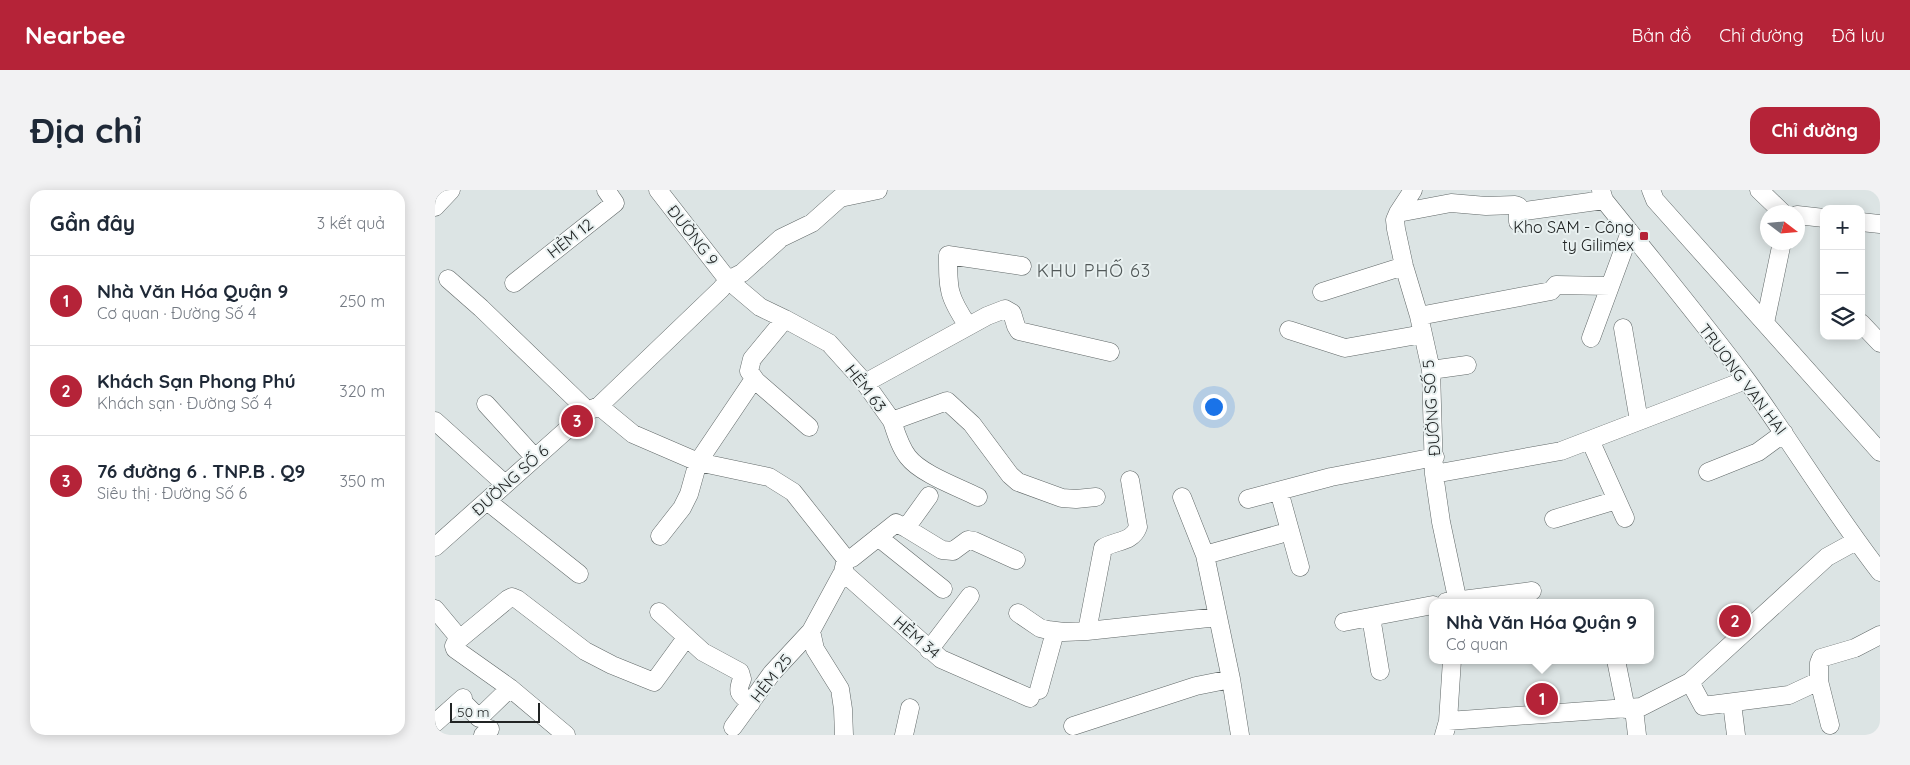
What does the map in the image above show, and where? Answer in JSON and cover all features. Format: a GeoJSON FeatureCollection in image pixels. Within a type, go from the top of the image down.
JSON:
{"type":"FeatureCollection","features":[{"type":"Feature","properties":{"kind":"street"},"geometry":{"type":"LineString","coordinates":[[435,206],[451,190]]}},
{"type":"Feature","properties":{"kind":"street","name":"HẺM 12"},"geometry":{"type":"LineString","coordinates":[[514,282],[615,203],[606,190]]}},
{"type":"Feature","properties":{"kind":"street","name":"ĐƯỜNG 9"},"geometry":{"type":"LineString","coordinates":[[658,190],[728,280]]}},
{"type":"Feature","properties":{"kind":"street","name":"ĐƯỜNG SỐ 6"},"geometry":{"type":"LineString","coordinates":[[435,547],[593,408],[721,289],[728,280],[742,273],[781,238],[812,223],[840,198],[878,190]]}},
{"type":"Feature","properties":{"kind":"street"},"geometry":{"type":"LineString","coordinates":[[1398,213],[1413,190]]}},
{"type":"Feature","properties":{"kind":"street"},"geometry":{"type":"LineString","coordinates":[[1651,190],[1655,200],[1880,452]]}},
{"type":"Feature","properties":{"kind":"street"},"geometry":{"type":"LineString","coordinates":[[1759,190],[1774,205]]}},
{"type":"Feature","properties":{"kind":"street"},"geometry":{"type":"LineString","coordinates":[[1398,213],[1462,202],[1486,206],[1517,205],[1518,217],[1603,195]]}},
{"type":"Feature","properties":{"kind":"street","name":"TRUONG VAN HAI"},"geometry":{"type":"LineString","coordinates":[[1603,195],[1746,380],[1856,541],[1880,572]]}},
{"type":"Feature","properties":{"kind":"street","name":"ĐƯỜNG SỐ 5"},"geometry":{"type":"LineString","coordinates":[[1398,213],[1395,220],[1396,229],[1431,370],[1435,466],[1441,522],[1456,593],[1453,599]]}},
{"type":"Feature","properties":{"kind":"street"},"geometry":{"type":"LineString","coordinates":[[1805,216],[1820,218]]}},
{"type":"Feature","properties":{"kind":"street"},"geometry":{"type":"LineString","coordinates":[[1865,222],[1880,224]]}},
{"type":"Feature","properties":{"kind":"street"},"geometry":{"type":"LineString","coordinates":[[1591,338],[1630,232]]}},
{"type":"Feature","properties":{"kind":"street"},"geometry":{"type":"LineString","coordinates":[[1765,323],[1780,250]]}},
{"type":"Feature","properties":{"kind":"street"},"geometry":{"type":"LineString","coordinates":[[968,326],[954,306],[948,286],[948,254],[1022,266]]}},
{"type":"Feature","properties":{"kind":"street"},"geometry":{"type":"LineString","coordinates":[[1321,292],[1404,266]]}},
{"type":"Feature","properties":{"kind":"street"},"geometry":{"type":"LineString","coordinates":[[447,280],[593,408],[633,434],[698,462],[769,477],[793,492],[845,565]]}},
{"type":"Feature","properties":{"kind":"street","name":"HẺM 63"},"geometry":{"type":"LineString","coordinates":[[728,280],[760,307],[829,343],[865,383],[891,421],[947,402],[972,424],[1010,475],[1018,482],[1062,498],[1095,497]]}},
{"type":"Feature","properties":{"kind":"street"},"geometry":{"type":"LineString","coordinates":[[1419,316],[1551,291],[1556,285],[1610,286]]}},
{"type":"Feature","properties":{"kind":"street"},"geometry":{"type":"LineString","coordinates":[[865,383],[987,316],[1007,309],[1012,313],[1015,326],[1019,331],[1110,352]]}},
{"type":"Feature","properties":{"kind":"street"},"geometry":{"type":"LineString","coordinates":[[785,319],[752,359],[749,371],[754,379],[809,427]]}},
{"type":"Feature","properties":{"kind":"street"},"geometry":{"type":"LineString","coordinates":[[1865,327],[1880,343]]}},
{"type":"Feature","properties":{"kind":"street"},"geometry":{"type":"LineString","coordinates":[[1623,328],[1639,421]]}},
{"type":"Feature","properties":{"kind":"street"},"geometry":{"type":"LineString","coordinates":[[1289,330],[1345,348],[1423,334]]}},
{"type":"Feature","properties":{"kind":"street"},"geometry":{"type":"LineString","coordinates":[[1431,370],[1467,365]]}},
{"type":"Feature","properties":{"kind":"street"},"geometry":{"type":"LineString","coordinates":[[660,536],[683,508],[698,462],[754,379]]}},
{"type":"Feature","properties":{"kind":"street"},"geometry":{"type":"LineString","coordinates":[[1249,499],[1331,477],[1561,451],[1746,380]]}},
{"type":"Feature","properties":{"kind":"street"},"geometry":{"type":"LineString","coordinates":[[486,404],[535,458]]}},
{"type":"Feature","properties":{"kind":"street"},"geometry":{"type":"LineString","coordinates":[[435,421],[505,484]]}},
{"type":"Feature","properties":{"kind":"street"},"geometry":{"type":"LineString","coordinates":[[891,421],[903,448],[911,460],[931,474],[978,497]]}},
{"type":"Feature","properties":{"kind":"street"},"geometry":{"type":"LineString","coordinates":[[1708,472],[1758,452],[1784,433]]}},
{"type":"Feature","properties":{"kind":"street"},"geometry":{"type":"LineString","coordinates":[[1590,440],[1625,518]]}},
{"type":"Feature","properties":{"kind":"street"},"geometry":{"type":"LineString","coordinates":[[1087,631],[1103,548],[1130,538],[1135,534],[1138,527],[1130,480]]}},
{"type":"Feature","properties":{"kind":"street"},"geometry":{"type":"LineString","coordinates":[[1279,491],[1300,567]]}},
{"type":"Feature","properties":{"kind":"street"},"geometry":{"type":"LineString","coordinates":[[906,528],[929,496]]}},
{"type":"Feature","properties":{"kind":"street"},"geometry":{"type":"LineString","coordinates":[[1182,498],[1205,555],[1231,679],[1240,735]]}},
{"type":"Feature","properties":{"kind":"street"},"geometry":{"type":"LineString","coordinates":[[1554,519],[1617,500]]}},
{"type":"Feature","properties":{"kind":"street"},"geometry":{"type":"LineString","coordinates":[[487,501],[579,574]]}},
{"type":"Feature","properties":{"kind":"street"},"geometry":{"type":"LineString","coordinates":[[844,735],[840,689],[815,649],[811,631],[845,565],[896,523],[942,550],[953,551],[969,540],[1016,560]]}},
{"type":"Feature","properties":{"kind":"street"},"geometry":{"type":"LineString","coordinates":[[1205,555],[1280,534]]}},
{"type":"Feature","properties":{"kind":"street"},"geometry":{"type":"LineString","coordinates":[[878,537],[943,589]]}},
{"type":"Feature","properties":{"kind":"street"},"geometry":{"type":"LineString","coordinates":[[1452,664],[1446,728],[1641,707],[1690,682],[1827,557],[1856,541]]}},
{"type":"Feature","properties":{"kind":"street","name":"HẺM 34"},"geometry":{"type":"LineString","coordinates":[[845,565],[929,650],[941,659],[1034,694],[1055,632]]}},
{"type":"Feature","properties":{"kind":"street"},"geometry":{"type":"LineString","coordinates":[[1473,599],[1532,591]]}},
{"type":"Feature","properties":{"kind":"street"},"geometry":{"type":"LineString","coordinates":[[929,650],[970,596]]}},
{"type":"Feature","properties":{"kind":"street"},"geometry":{"type":"LineString","coordinates":[[566,735],[510,688],[455,649],[454,646],[460,638],[512,597],[585,651],[612,665],[654,682],[686,638]]}},
{"type":"Feature","properties":{"kind":"street"},"geometry":{"type":"LineString","coordinates":[[1344,622],[1429,606]]}},
{"type":"Feature","properties":{"kind":"street"},"geometry":{"type":"LineString","coordinates":[[435,609],[460,638]]}},
{"type":"Feature","properties":{"kind":"street"},"geometry":{"type":"LineString","coordinates":[[659,612],[686,638],[709,656],[740,672],[742,679],[738,690],[739,694],[751,703]]}},
{"type":"Feature","properties":{"kind":"street"},"geometry":{"type":"LineString","coordinates":[[1018,614],[1040,628],[1055,632],[1087,631],[1218,617]]}},
{"type":"Feature","properties":{"kind":"street"},"geometry":{"type":"LineString","coordinates":[[1371,617],[1380,671]]}},
{"type":"Feature","properties":{"kind":"street","name":"HẺM 25"},"geometry":{"type":"LineString","coordinates":[[733,727],[772,673],[811,631]]}},
{"type":"Feature","properties":{"kind":"street"},"geometry":{"type":"LineString","coordinates":[[1830,725],[1819,680],[1819,663],[1821,658],[1855,648],[1880,635]]}},
{"type":"Feature","properties":{"kind":"street"},"geometry":{"type":"LineString","coordinates":[[1617,664],[1637,735]]}},
{"type":"Feature","properties":{"kind":"street"},"geometry":{"type":"LineString","coordinates":[[1073,726],[1196,686],[1231,679]]}},
{"type":"Feature","properties":{"kind":"street"},"geometry":{"type":"LineString","coordinates":[[1690,682],[1703,706],[1789,695],[1819,680]]}},
{"type":"Feature","properties":{"kind":"street"},"geometry":{"type":"LineString","coordinates":[[435,723],[462,699],[479,718],[510,688]]}},
{"type":"Feature","properties":{"kind":"street"},"geometry":{"type":"LineString","coordinates":[[1726,704],[1736,735]]}},
{"type":"Feature","properties":{"kind":"street"},"geometry":{"type":"LineString","coordinates":[[904,735],[910,708]]}},
{"type":"Feature","properties":{"kind":"place","name":"Kho SAM - Công ty Gilimex"},"geometry":{"type":"Point","coordinates":[1644,236]}},
{"type":"Feature","properties":{"kind":"place","name":"76 đường 6 . TNP.B . Q9"},"geometry":{"type":"Point","coordinates":[577,421]}},
{"type":"Feature","properties":{"kind":"place","name":"Khách Sạn Phong Phú"},"geometry":{"type":"Point","coordinates":[1735,621]}},
{"type":"Feature","properties":{"kind":"place","name":"Nhà Văn Hóa Quận 9"},"geometry":{"type":"Point","coordinates":[1542,699]}},
{"type":"Feature","properties":{"kind":"district","name":"KHU PHỐ 63"},"geometry":{"type":"Point","coordinates":[1094,271]}}]}
